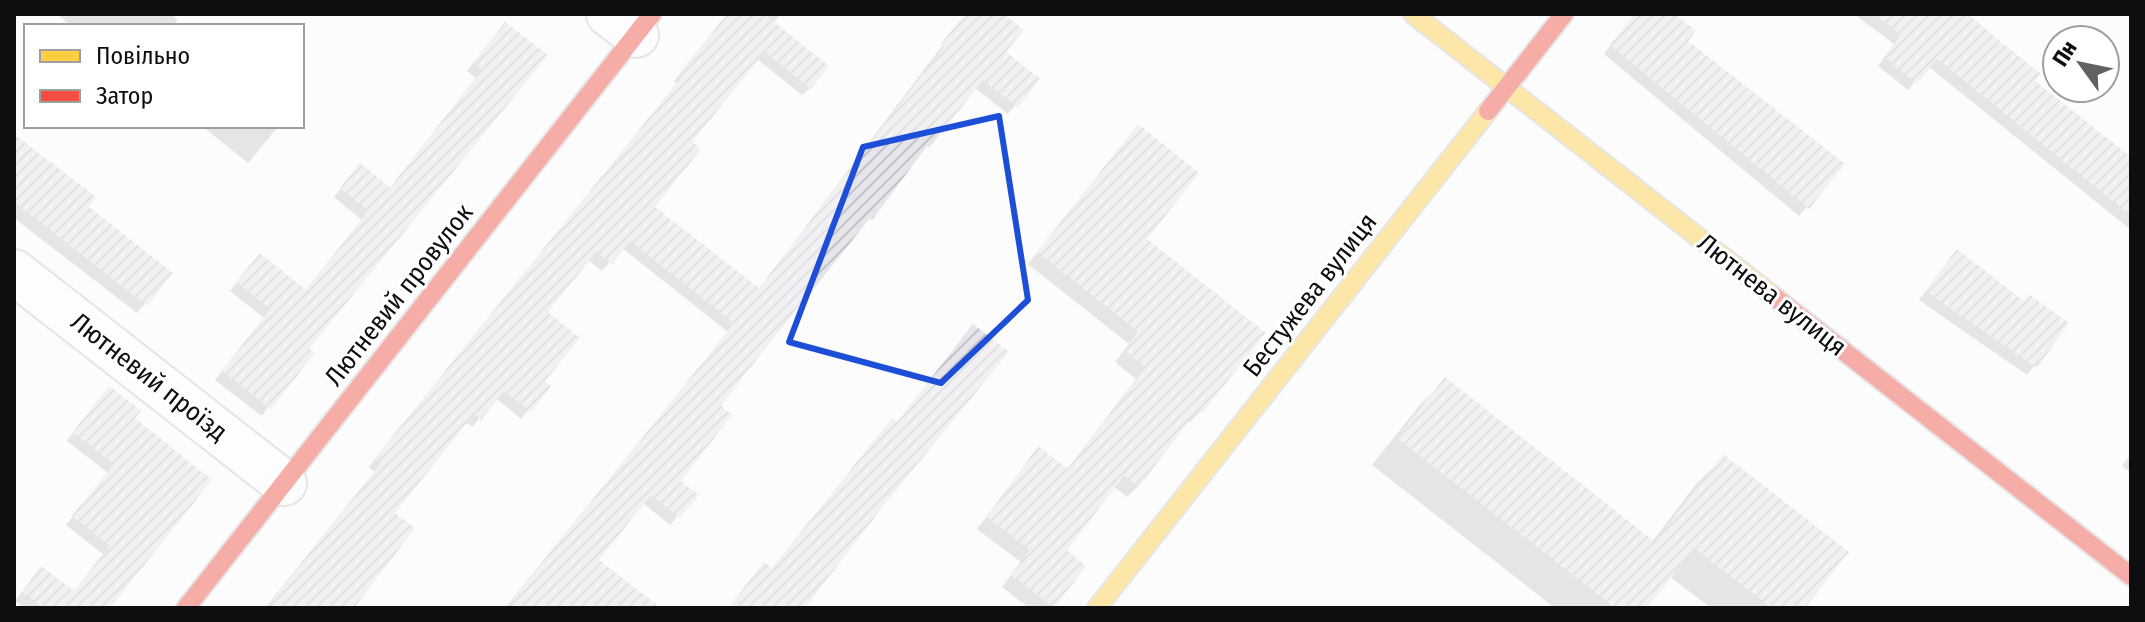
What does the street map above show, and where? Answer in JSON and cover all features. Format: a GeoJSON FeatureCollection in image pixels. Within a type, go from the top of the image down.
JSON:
{"type":"FeatureCollection","features":[{"type":"Feature","properties":{"kind":"street","name":"Лютнева вулиця"},"geometry":{"type":"LineString","coordinates":[[1413,14],[2131,576]]}},
{"type":"Feature","properties":{"kind":"street","name":"Бестужева вулиця"},"geometry":{"type":"LineString","coordinates":[[1097,608],[1564,14]]}},
{"type":"Feature","properties":{"kind":"street","name":"Лютневий провулок"},"geometry":{"type":"LineString","coordinates":[[186,608],[284,483],[632,21]]}},
{"type":"Feature","properties":{"kind":"street","name":"Лютневий проїзд"},"geometry":{"type":"LineString","coordinates":[[14,272],[284,483]]}},
{"type":"Feature","properties":{"kind":"highlighted area"},"geometry":{"type":"Polygon","coordinates":[[[999,116],[1028,300],[941,383],[789,342],[863,147],[999,116]]]}},
{"type":"Feature","properties":{"kind":"building"},"geometry":{"type":"Polygon","coordinates":[[[727,14],[764,14],[829,66],[811,89],[765,52],[692,142],[701,149],[655,207],[759,288],[943,48],[940,45],[965,14],[1004,14],[1024,30],[1006,52],[1040,79],[1018,108],[983,80],[929,148],[927,146],[872,220],[870,218],[808,296],[806,294],[721,406],[732,415],[681,481],[699,495],[680,518],[651,495],[599,560],[661,608],[506,608],[734,323],[630,241],[612,264],[596,252],[548,312],[580,338],[545,381],[551,386],[531,412],[504,391],[481,420],[474,414],[395,513],[415,528],[354,608],[266,608],[381,463],[375,458],[684,74],[680,72],[727,14]]]}},
{"type":"Feature","properties":{"kind":"building"},"geometry":{"type":"Polygon","coordinates":[[[1635,14],[1675,14],[1696,31],[1688,41],[1845,164],[1809,209],[1610,45],[1635,14]]]}},
{"type":"Feature","properties":{"kind":"building"},"geometry":{"type":"Polygon","coordinates":[[[1874,14],[1966,14],[2041,74],[2035,81],[2041,86],[2041,104],[2064,104],[2131,157],[2131,216],[1937,59],[1917,84],[1884,57],[1901,35],[1874,14]]]}},
{"type":"Feature","properties":{"kind":"building"},"geometry":{"type":"Polygon","coordinates":[[[505,22],[548,55],[309,349],[315,353],[271,409],[222,371],[270,309],[236,282],[260,253],[306,290],[368,211],[340,188],[360,163],[390,188],[482,69],[473,62],[505,22]]]}},
{"type":"Feature","properties":{"kind":"building"},"geometry":{"type":"Polygon","coordinates":[[[1138,124],[1199,173],[1147,239],[1266,333],[1203,412],[1198,409],[1139,487],[1124,476],[1067,550],[1086,566],[1054,608],[1011,575],[1030,550],[987,517],[1038,446],[1068,469],[1146,367],[1124,350],[1138,332],[1037,252],[1138,124]]]}},
{"type":"Feature","properties":{"kind":"building"},"geometry":{"type":"Polygon","coordinates":[[[14,134],[96,197],[89,207],[173,273],[147,306],[14,202],[14,134]]]}},
{"type":"Feature","properties":{"kind":"building"},"geometry":{"type":"Polygon","coordinates":[[[1957,249],[2024,301],[2029,294],[2069,323],[2037,368],[1925,291],[1957,249]]]}},
{"type":"Feature","properties":{"kind":"building"},"geometry":{"type":"Polygon","coordinates":[[[973,324],[1009,352],[805,608],[728,608],[764,562],[772,568],[892,418],[897,422],[973,324]]]}},
{"type":"Feature","properties":{"kind":"building"},"geometry":{"type":"Polygon","coordinates":[[[1445,377],[1655,542],[1723,454],[1849,552],[1805,608],[1771,608],[1694,548],[1647,608],[1615,608],[1397,438],[1445,377]]]}},
{"type":"Feature","properties":{"kind":"building"},"geometry":{"type":"Polygon","coordinates":[[[109,386],[141,411],[135,418],[212,480],[110,608],[43,608],[22,592],[41,566],[74,591],[110,546],[72,516],[114,464],[73,432],[109,386]]]}},
{"type":"Feature","properties":{"kind":"traffic: slow"},"geometry":{"type":"LineString","coordinates":[[1413,14],[1772,295]]}},
{"type":"Feature","properties":{"kind":"traffic: slow"},"geometry":{"type":"LineString","coordinates":[[1097,608],[1488,111]]}},
{"type":"Feature","properties":{"kind":"traffic: jam"},"geometry":{"type":"LineString","coordinates":[[186,608],[652,14]]}},
{"type":"Feature","properties":{"kind":"traffic: jam"},"geometry":{"type":"LineString","coordinates":[[1488,111],[1564,14]]}},
{"type":"Feature","properties":{"kind":"traffic: jam"},"geometry":{"type":"LineString","coordinates":[[1772,295],[2131,576]]}}]}
